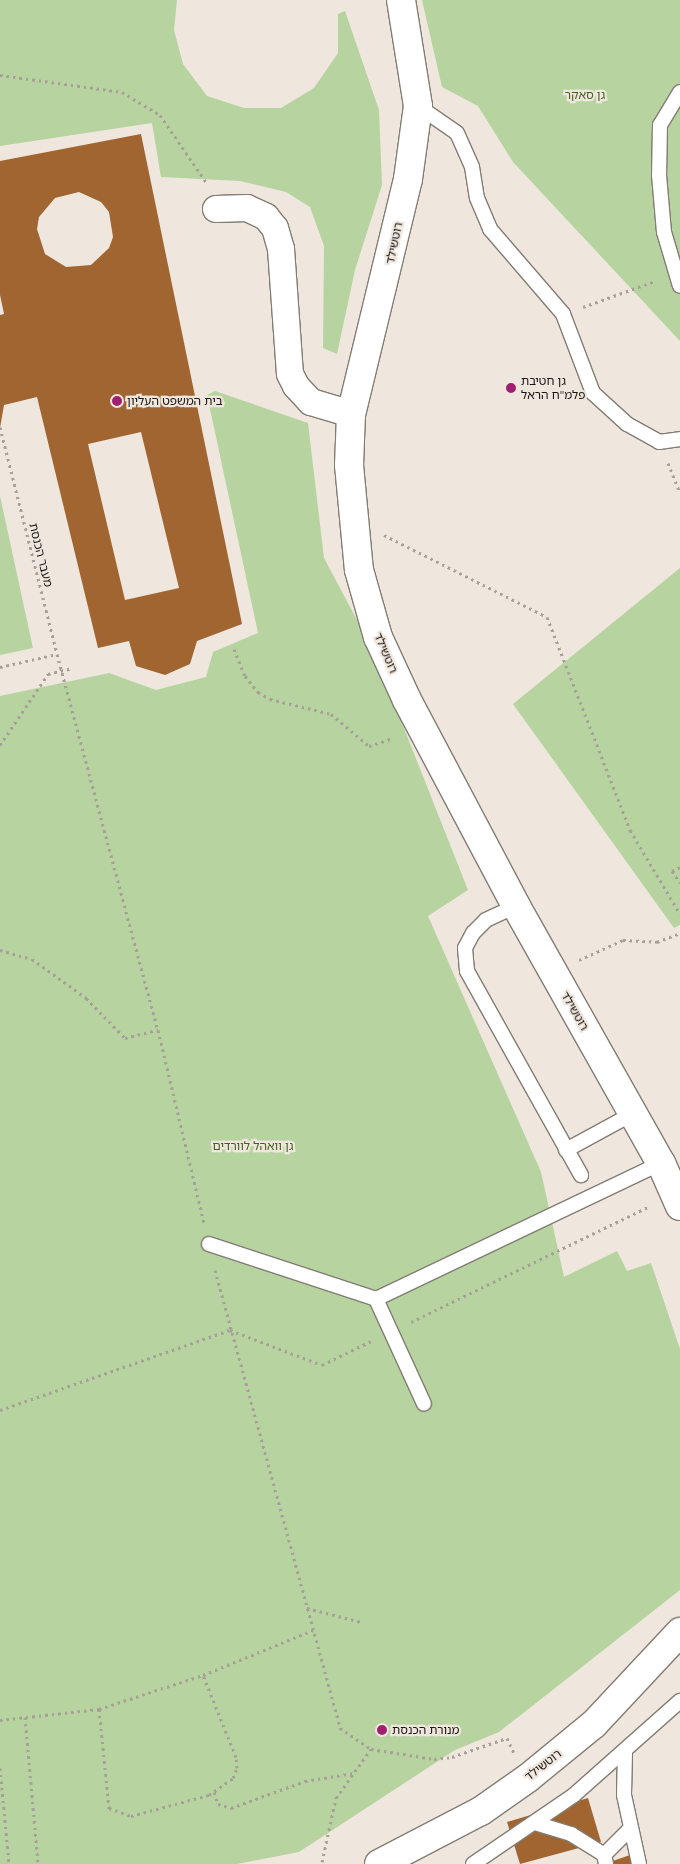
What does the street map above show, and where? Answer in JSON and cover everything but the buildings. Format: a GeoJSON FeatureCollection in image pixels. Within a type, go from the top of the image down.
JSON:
{"type":"FeatureCollection","features":[{"type":"Feature","properties":{"kind":"street","name":"רוטשילד"},"geometry":{"type":"LineString","coordinates":[[389,0],[408,40]]}},
{"type":"Feature","properties":{"kind":"street","name":"רוטשילד"},"geometry":{"type":"LineString","coordinates":[[401,0],[418,106],[406,189],[352,414],[349,465],[359,570],[378,637],[407,700],[516,906],[634,1113],[661,1163],[678,1200]]}},
{"type":"Feature","properties":{"kind":"street"},"geometry":{"type":"LineString","coordinates":[[216,209],[247,208],[266,217],[275,228],[281,249],[290,374],[296,386],[311,402],[352,414]]}},
{"type":"Feature","properties":{"kind":"street","name":"רוטשילד"},"geometry":{"type":"LineString","coordinates":[[379,1864],[481,1811],[528,1778],[594,1724],[680,1632]]}},
{"type":"Feature","properties":{"kind":"lane"},"geometry":{"type":"LineString","coordinates":[[678,280],[664,232],[659,175],[660,125],[680,92]]}},
{"type":"Feature","properties":{"kind":"lane"},"geometry":{"type":"LineString","coordinates":[[418,106],[457,133],[472,167],[477,198],[490,229],[563,314],[593,393],[627,424],[659,442],[680,439]]}},
{"type":"Feature","properties":{"kind":"lane"},"geometry":{"type":"LineString","coordinates":[[516,906],[486,920],[473,933],[465,948],[467,970],[580,1175]]}},
{"type":"Feature","properties":{"kind":"lane"},"geometry":{"type":"LineString","coordinates":[[566,1150],[634,1113]]}},
{"type":"Feature","properties":{"kind":"lane"},"geometry":{"type":"LineString","coordinates":[[209,1244],[376,1299],[661,1163]]}},
{"type":"Feature","properties":{"kind":"lane"},"geometry":{"type":"LineString","coordinates":[[376,1299],[424,1404]]}},
{"type":"Feature","properties":{"kind":"lane"},"geometry":{"type":"LineString","coordinates":[[473,1864],[535,1823],[625,1753],[680,1701]]}},
{"type":"Feature","properties":{"kind":"lane"},"geometry":{"type":"LineString","coordinates":[[625,1753],[624,1795],[630,1830],[639,1864]]}},
{"type":"Feature","properties":{"kind":"lane"},"geometry":{"type":"LineString","coordinates":[[535,1823],[571,1834],[605,1860],[630,1830]]}},
{"type":"Feature","properties":{"kind":"path"},"geometry":{"type":"LineString","coordinates":[[0,75],[122,92],[160,115],[202,174],[216,209]]}},
{"type":"Feature","properties":{"kind":"path"},"geometry":{"type":"LineString","coordinates":[[563,314],[678,280]]}},
{"type":"Feature","properties":{"kind":"path","name":"מעבר הכנסת"},"geometry":{"type":"LineString","coordinates":[[0,427],[57,654],[158,1030],[230,1330],[340,1728],[371,1749]]}},
{"type":"Feature","properties":{"kind":"path"},"geometry":{"type":"LineString","coordinates":[[659,442],[680,492]]}},
{"type":"Feature","properties":{"kind":"path"},"geometry":{"type":"LineString","coordinates":[[353,519],[547,617],[630,830],[680,914]]}},
{"type":"Feature","properties":{"kind":"path"},"geometry":{"type":"LineString","coordinates":[[234,649],[245,676],[258,692],[284,704],[331,714],[370,746],[384,741]]}},
{"type":"Feature","properties":{"kind":"path"},"geometry":{"type":"LineString","coordinates":[[0,667],[57,654]]}},
{"type":"Feature","properties":{"kind":"path"},"geometry":{"type":"LineString","coordinates":[[0,745],[48,674],[72,668]]}},
{"type":"Feature","properties":{"kind":"path"},"geometry":{"type":"LineString","coordinates":[[680,867],[672,871],[680,883]]}},
{"type":"Feature","properties":{"kind":"path"},"geometry":{"type":"LineString","coordinates":[[553,972],[623,940],[657,942],[680,933]]}},
{"type":"Feature","properties":{"kind":"path"},"geometry":{"type":"LineString","coordinates":[[0,950],[32,960],[86,998],[124,1038],[158,1030]]}},
{"type":"Feature","properties":{"kind":"path"},"geometry":{"type":"LineString","coordinates":[[434,1311],[678,1200]]}},
{"type":"Feature","properties":{"kind":"path"},"geometry":{"type":"LineString","coordinates":[[0,1410],[230,1330],[315,1362]]}},
{"type":"Feature","properties":{"kind":"path"},"geometry":{"type":"LineString","coordinates":[[307,1608],[361,1622]]}},
{"type":"Feature","properties":{"kind":"path"},"geometry":{"type":"LineString","coordinates":[[0,1720],[99,1709],[203,1675],[313,1630]]}},
{"type":"Feature","properties":{"kind":"path"},"geometry":{"type":"LineString","coordinates":[[99,1709],[109,1808],[130,1816],[214,1792],[233,1778],[237,1768],[236,1757],[203,1675]]}},
{"type":"Feature","properties":{"kind":"path"},"geometry":{"type":"LineString","coordinates":[[25,1717],[38,1864]]}},
{"type":"Feature","properties":{"kind":"path"},"geometry":{"type":"LineString","coordinates":[[322,1862],[336,1798],[371,1749],[434,1759],[452,1757],[507,1738],[528,1778]]}},
{"type":"Feature","properties":{"kind":"path"},"geometry":{"type":"LineString","coordinates":[[0,1768],[9,1864]]}},
{"type":"Feature","properties":{"kind":"path"},"geometry":{"type":"LineString","coordinates":[[214,1792],[218,1804],[231,1808],[305,1781],[354,1773]]}},
{"type":"Feature","properties":{"kind":"green space"},"geometry":{"type":"Polygon","coordinates":[[[0,0],[177,0],[174,30],[183,64],[207,96],[244,108],[281,108],[314,88],[338,53],[338,14],[345,11],[379,110],[382,185],[355,270],[337,354],[323,348],[324,246],[310,207],[286,192],[240,181],[161,177],[152,123],[0,146],[0,0]]]}},
{"type":"Feature","properties":{"kind":"green space","name":"גן סאקר"},"geometry":{"type":"Polygon","coordinates":[[[422,0],[680,0],[680,341],[513,162],[478,106],[442,87],[422,0]]]}},
{"type":"Feature","properties":{"kind":"green space","name":"גן וואהל לוורדים"},"geometry":{"type":"Polygon","coordinates":[[[215,391],[308,423],[324,558],[373,650],[468,890],[428,916],[541,1172],[564,1277],[617,1251],[627,1271],[651,1263],[680,1349],[680,1590],[499,1732],[455,1750],[299,1852],[237,1864],[0,1864],[0,696],[109,673],[156,690],[206,677],[213,652],[258,633],[207,395],[215,391]]]}},
{"type":"Feature","properties":{"kind":"green space"},"geometry":{"type":"Polygon","coordinates":[[[0,496],[33,648],[0,655],[0,496]]]}},
{"type":"Feature","properties":{"kind":"green space"},"geometry":{"type":"Polygon","coordinates":[[[680,568],[680,925],[674,928],[513,704],[680,568]]]}},
{"type":"Feature","properties":{"kind":"place","name":"גן חטיבת פלמ\"ח הראל"},"geometry":{"type":"Point","coordinates":[511,388]}},
{"type":"Feature","properties":{"kind":"place","name":"בית המשפט העליון"},"geometry":{"type":"Point","coordinates":[117,401]}},
{"type":"Feature","properties":{"kind":"place","name":"מנורת הכנסת"},"geometry":{"type":"Point","coordinates":[382,1730]}}]}
